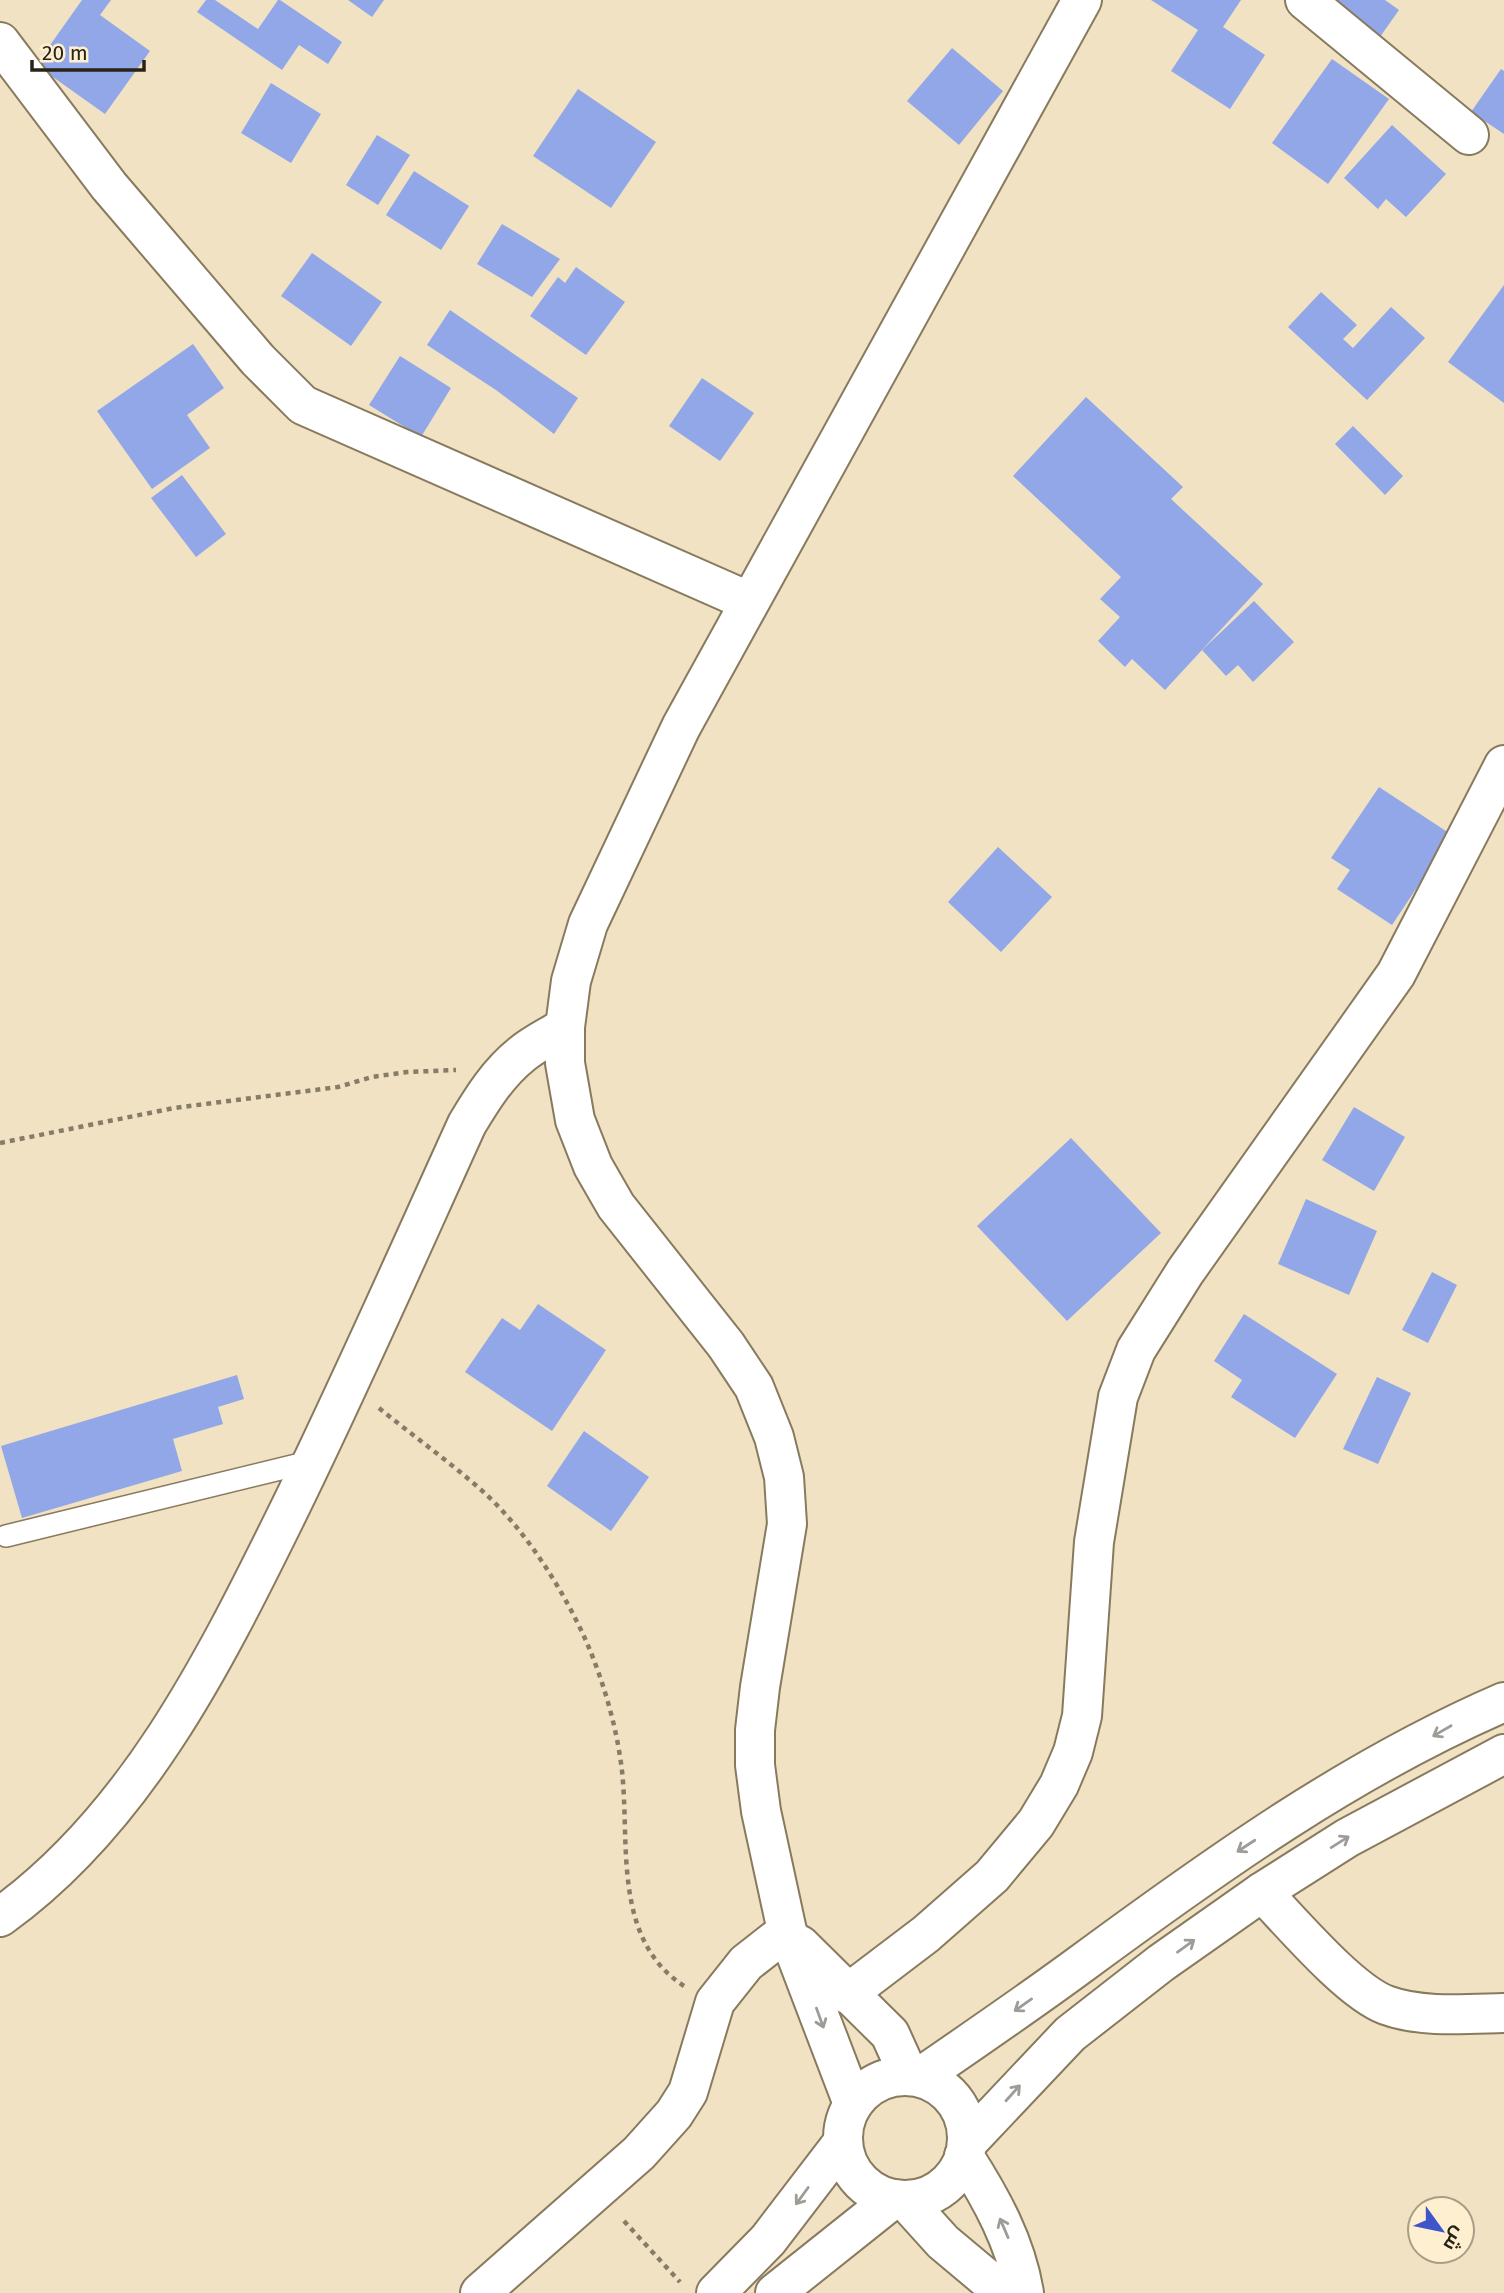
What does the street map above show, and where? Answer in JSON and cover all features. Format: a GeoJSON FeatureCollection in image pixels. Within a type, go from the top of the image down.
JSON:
{"type":"FeatureCollection","features":[{"type":"Feature","properties":{"kind":"main road"},"geometry":{"type":"LineString","coordinates":[[853,2104],[787,1931],[761,1811],[755,1765],[755,1730],[760,1687],[787,1524],[774,1437],[754,1387],[726,1345],[616,1206],[593,1166],[575,1120],[565,1063],[565,1027],[571,981],[588,924],[681,727],[748,601],[1082,0]]}},
{"type":"Feature","properties":{"kind":"main road"},"geometry":{"type":"LineString","coordinates":[[1305,0],[1469,135]]}},
{"type":"Feature","properties":{"kind":"main road"},"geometry":{"type":"LineString","coordinates":[[0,42],[109,186],[258,360],[303,405],[748,601]]}},
{"type":"Feature","properties":{"kind":"main road"},"geometry":{"type":"LineString","coordinates":[[847,1994],[926,1934],[992,1876],[1037,1823],[1059,1786],[1073,1752],[1082,1716],[1096,1529],[1118,1397],[1136,1350],[1185,1272],[1396,974],[1504,765]]}},
{"type":"Feature","properties":{"kind":"main road"},"geometry":{"type":"LineString","coordinates":[[0,1917],[28,1897],[91,1837],[145,1768],[232,1623],[313,1461],[467,1124],[483,1097],[522,1053],[565,1027]]}},
{"type":"Feature","properties":{"kind":"main road"},"geometry":{"type":"LineString","coordinates":[[915,2077],[1069,1973],[1182,1889],[1255,1840],[1358,1777],[1457,1723],[1504,1702]]}},
{"type":"Feature","properties":{"kind":"main road"},"geometry":{"type":"LineString","coordinates":[[965,2149],[1070,2034],[1161,1963],[1262,1892],[1347,1838],[1504,1754]]}},
{"type":"Feature","properties":{"kind":"main road"},"geometry":{"type":"LineString","coordinates":[[1262,1892],[1353,1985],[1385,2005],[1435,2014],[1504,2013]]}},
{"type":"Feature","properties":{"kind":"main road"},"geometry":{"type":"LineString","coordinates":[[787,1931],[847,1994],[890,2034],[915,2077]]}},
{"type":"Feature","properties":{"kind":"main road"},"geometry":{"type":"LineString","coordinates":[[480,2293],[639,2153],[674,2114],[690,2085],[715,2003],[746,1963],[787,1931]]}},
{"type":"Feature","properties":{"kind":"main road"},"geometry":{"type":"LineString","coordinates":[[898,2076],[915,2077],[942,2088],[952,2096],[964,2118],[965,2149],[959,2169],[940,2188],[928,2195],[899,2199],[874,2192],[859,2179],[848,2162],[843,2142],[845,2122],[853,2104],[877,2082],[898,2076]]}},
{"type":"Feature","properties":{"kind":"main road"},"geometry":{"type":"LineString","coordinates":[[699,2288],[768,2240],[843,2142]]}},
{"type":"Feature","properties":{"kind":"main road"},"geometry":{"type":"LineString","coordinates":[[965,2149],[991,2197],[1019,2264],[1024,2293]]}},
{"type":"Feature","properties":{"kind":"main road"},"geometry":{"type":"LineString","coordinates":[[775,2293],[899,2199]]}},
{"type":"Feature","properties":{"kind":"main road"},"geometry":{"type":"LineString","coordinates":[[899,2199],[943,2242],[1003,2293]]}},
{"type":"Feature","properties":{"kind":"lane"},"geometry":{"type":"LineString","coordinates":[[6,1536],[313,1461]]}},
{"type":"Feature","properties":{"kind":"path"},"geometry":{"type":"LineString","coordinates":[[0,1143],[174,1108],[338,1087],[372,1077],[407,1072],[453,1069],[503,1072]]}},
{"type":"Feature","properties":{"kind":"path"},"geometry":{"type":"LineString","coordinates":[[349,1383],[480,1489],[529,1544],[550,1574],[587,1645],[603,1686],[614,1727],[622,1770],[629,1890],[632,1912],[639,1932],[662,1968],[678,1982],[715,2003]]}},
{"type":"Feature","properties":{"kind":"path"},"geometry":{"type":"LineString","coordinates":[[624,2221],[699,2288]]}},
{"type":"Feature","properties":{"kind":"building"},"geometry":{"type":"Polygon","coordinates":[[[82,0],[111,0],[100,15],[150,51],[105,114],[36,65],[82,0]]]}},
{"type":"Feature","properties":{"kind":"building"},"geometry":{"type":"Polygon","coordinates":[[[206,0],[215,0],[258,29],[280,0],[342,42],[328,64],[299,45],[282,70],[197,12],[206,0]]]}},
{"type":"Feature","properties":{"kind":"building"},"geometry":{"type":"Polygon","coordinates":[[[348,0],[384,0],[372,17],[348,0]]]}},
{"type":"Feature","properties":{"kind":"building"},"geometry":{"type":"Polygon","coordinates":[[[1151,0],[1241,0],[1223,27],[1265,55],[1230,109],[1171,71],[1198,30],[1151,0]]]}},
{"type":"Feature","properties":{"kind":"building"},"geometry":{"type":"Polygon","coordinates":[[[1335,0],[1385,0],[1399,10],[1375,44],[1335,0]]]}},
{"type":"Feature","properties":{"kind":"building"},"geometry":{"type":"Polygon","coordinates":[[[952,48],[1003,91],[959,145],[907,101],[952,48]]]}},
{"type":"Feature","properties":{"kind":"building"},"geometry":{"type":"Polygon","coordinates":[[[1332,59],[1389,99],[1328,184],[1272,143],[1332,59]]]}},
{"type":"Feature","properties":{"kind":"building"},"geometry":{"type":"Polygon","coordinates":[[[1501,69],[1504,71],[1504,134],[1471,112],[1501,69]]]}},
{"type":"Feature","properties":{"kind":"building"},"geometry":{"type":"Polygon","coordinates":[[[271,83],[321,114],[291,163],[241,133],[271,83]]]}},
{"type":"Feature","properties":{"kind":"building"},"geometry":{"type":"Polygon","coordinates":[[[578,89],[656,142],[611,208],[533,156],[578,89]]]}},
{"type":"Feature","properties":{"kind":"building"},"geometry":{"type":"Polygon","coordinates":[[[1392,125],[1446,174],[1406,217],[1386,199],[1378,209],[1344,178],[1392,125]]]}},
{"type":"Feature","properties":{"kind":"building"},"geometry":{"type":"Polygon","coordinates":[[[377,135],[410,155],[378,205],[346,185],[377,135]]]}},
{"type":"Feature","properties":{"kind":"building"},"geometry":{"type":"Polygon","coordinates":[[[414,171],[469,206],[441,250],[386,215],[414,171]]]}},
{"type":"Feature","properties":{"kind":"building"},"geometry":{"type":"Polygon","coordinates":[[[502,224],[560,259],[532,297],[477,264],[502,224]]]}},
{"type":"Feature","properties":{"kind":"building"},"geometry":{"type":"Polygon","coordinates":[[[312,253],[382,302],[351,346],[281,296],[312,253]]]}},
{"type":"Feature","properties":{"kind":"building"},"geometry":{"type":"Polygon","coordinates":[[[576,267],[625,302],[586,355],[530,316],[558,277],[565,283],[576,267]]]}},
{"type":"Feature","properties":{"kind":"building"},"geometry":{"type":"Polygon","coordinates":[[[1504,285],[1504,403],[1448,362],[1504,285]]]}},
{"type":"Feature","properties":{"kind":"building"},"geometry":{"type":"Polygon","coordinates":[[[1321,292],[1357,325],[1343,339],[1353,348],[1391,307],[1425,338],[1367,400],[1288,327],[1321,292]]]}},
{"type":"Feature","properties":{"kind":"building"},"geometry":{"type":"Polygon","coordinates":[[[450,310],[578,398],[554,434],[496,390],[427,345],[450,310]]]}},
{"type":"Feature","properties":{"kind":"building"},"geometry":{"type":"Polygon","coordinates":[[[193,344],[224,388],[187,415],[210,448],[152,489],[97,411],[193,344]]]}},
{"type":"Feature","properties":{"kind":"building"},"geometry":{"type":"Polygon","coordinates":[[[400,356],[451,388],[421,437],[369,405],[400,356]]]}},
{"type":"Feature","properties":{"kind":"building"},"geometry":{"type":"Polygon","coordinates":[[[702,378],[754,413],[720,461],[669,426],[702,378]]]}},
{"type":"Feature","properties":{"kind":"building"},"geometry":{"type":"Polygon","coordinates":[[[1086,397],[1183,487],[1171,499],[1263,584],[1165,690],[1132,659],[1125,667],[1098,641],[1120,617],[1100,599],[1121,577],[1013,476],[1086,397]]]}},
{"type":"Feature","properties":{"kind":"building"},"geometry":{"type":"Polygon","coordinates":[[[1353,426],[1403,476],[1385,495],[1335,444],[1353,426]]]}},
{"type":"Feature","properties":{"kind":"building"},"geometry":{"type":"Polygon","coordinates":[[[182,475],[226,534],[196,557],[151,498],[182,475]]]}},
{"type":"Feature","properties":{"kind":"building"},"geometry":{"type":"Polygon","coordinates":[[[1254,601],[1294,642],[1253,682],[1238,665],[1226,676],[1202,650],[1254,601]]]}},
{"type":"Feature","properties":{"kind":"building"},"geometry":{"type":"Polygon","coordinates":[[[1379,787],[1452,835],[1392,925],[1337,889],[1350,870],[1331,858],[1379,787]]]}},
{"type":"Feature","properties":{"kind":"building"},"geometry":{"type":"Polygon","coordinates":[[[998,847],[1052,897],[1001,952],[948,902],[998,847]]]}},
{"type":"Feature","properties":{"kind":"building"},"geometry":{"type":"Polygon","coordinates":[[[1354,1107],[1405,1137],[1374,1191],[1322,1160],[1354,1107]]]}},
{"type":"Feature","properties":{"kind":"building"},"geometry":{"type":"Polygon","coordinates":[[[1071,1138],[1161,1233],[1067,1321],[977,1226],[1071,1138]]]}},
{"type":"Feature","properties":{"kind":"building"},"geometry":{"type":"Polygon","coordinates":[[[1306,1199],[1377,1231],[1349,1295],[1278,1264],[1306,1199]]]}},
{"type":"Feature","properties":{"kind":"building"},"geometry":{"type":"Polygon","coordinates":[[[1432,1272],[1457,1285],[1428,1343],[1402,1330],[1432,1272]]]}},
{"type":"Feature","properties":{"kind":"building"},"geometry":{"type":"Polygon","coordinates":[[[538,1304],[606,1350],[552,1431],[465,1372],[502,1318],[520,1330],[538,1304]]]}},
{"type":"Feature","properties":{"kind":"building"},"geometry":{"type":"Polygon","coordinates":[[[1244,1314],[1337,1374],[1295,1438],[1231,1397],[1242,1380],[1214,1361],[1244,1314]]]}},
{"type":"Feature","properties":{"kind":"building"},"geometry":{"type":"Polygon","coordinates":[[[237,1375],[244,1399],[218,1407],[223,1424],[173,1439],[182,1471],[22,1518],[1,1446],[237,1375]]]}},
{"type":"Feature","properties":{"kind":"building"},"geometry":{"type":"Polygon","coordinates":[[[1377,1377],[1411,1393],[1378,1464],[1343,1449],[1377,1377]]]}},
{"type":"Feature","properties":{"kind":"building"},"geometry":{"type":"Polygon","coordinates":[[[584,1431],[649,1477],[611,1531],[547,1486],[584,1431]]]}}]}
